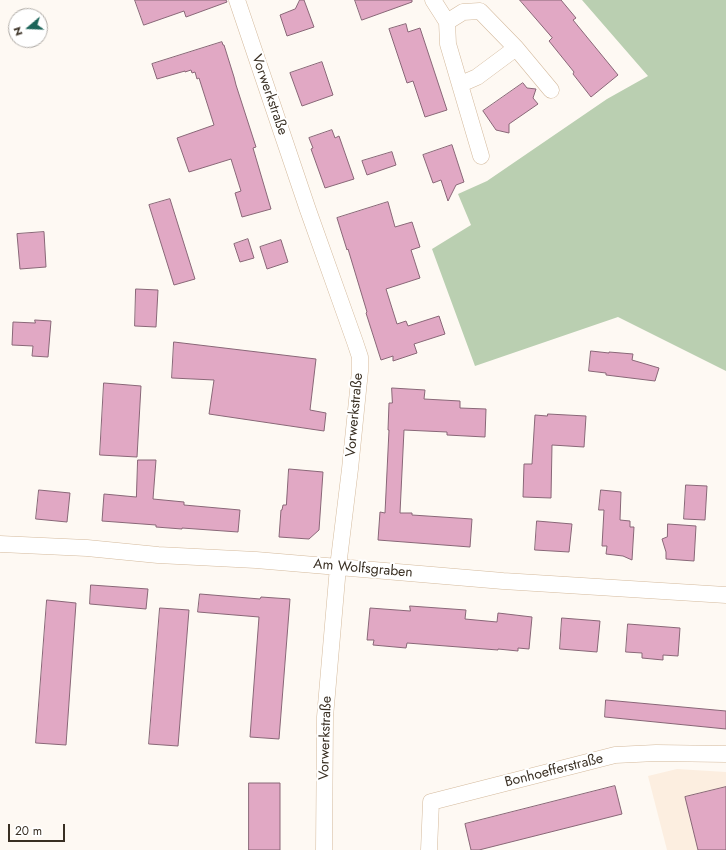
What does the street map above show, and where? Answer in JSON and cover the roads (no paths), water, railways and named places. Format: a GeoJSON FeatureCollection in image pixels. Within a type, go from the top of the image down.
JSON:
{"type":"FeatureCollection","features":[{"type":"Feature","properties":{"kind":"street","name":"Vorwerkstraße"},"geometry":{"type":"LineString","coordinates":[[237,0],[308,210],[356,342],[360,357],[360,372],[350,469],[338,567],[325,717],[324,850]]}},
{"type":"Feature","properties":{"kind":"street"},"geometry":{"type":"LineString","coordinates":[[433,0],[447,22],[448,44],[481,156]]}},
{"type":"Feature","properties":{"kind":"street"},"geometry":{"type":"LineString","coordinates":[[447,22],[463,12],[480,11],[516,48],[551,90]]}},
{"type":"Feature","properties":{"kind":"street"},"geometry":{"type":"LineString","coordinates":[[461,84],[477,77],[516,48]]}},
{"type":"Feature","properties":{"kind":"street","name":"Am Wolfsgraben"},"geometry":{"type":"LineString","coordinates":[[0,544],[88,548],[256,560],[503,581],[726,595]]}},
{"type":"Feature","properties":{"kind":"street","name":"Bonhoefferstraße"},"geometry":{"type":"LineString","coordinates":[[429,850],[431,802],[615,755],[656,753],[726,754]]}}]}
